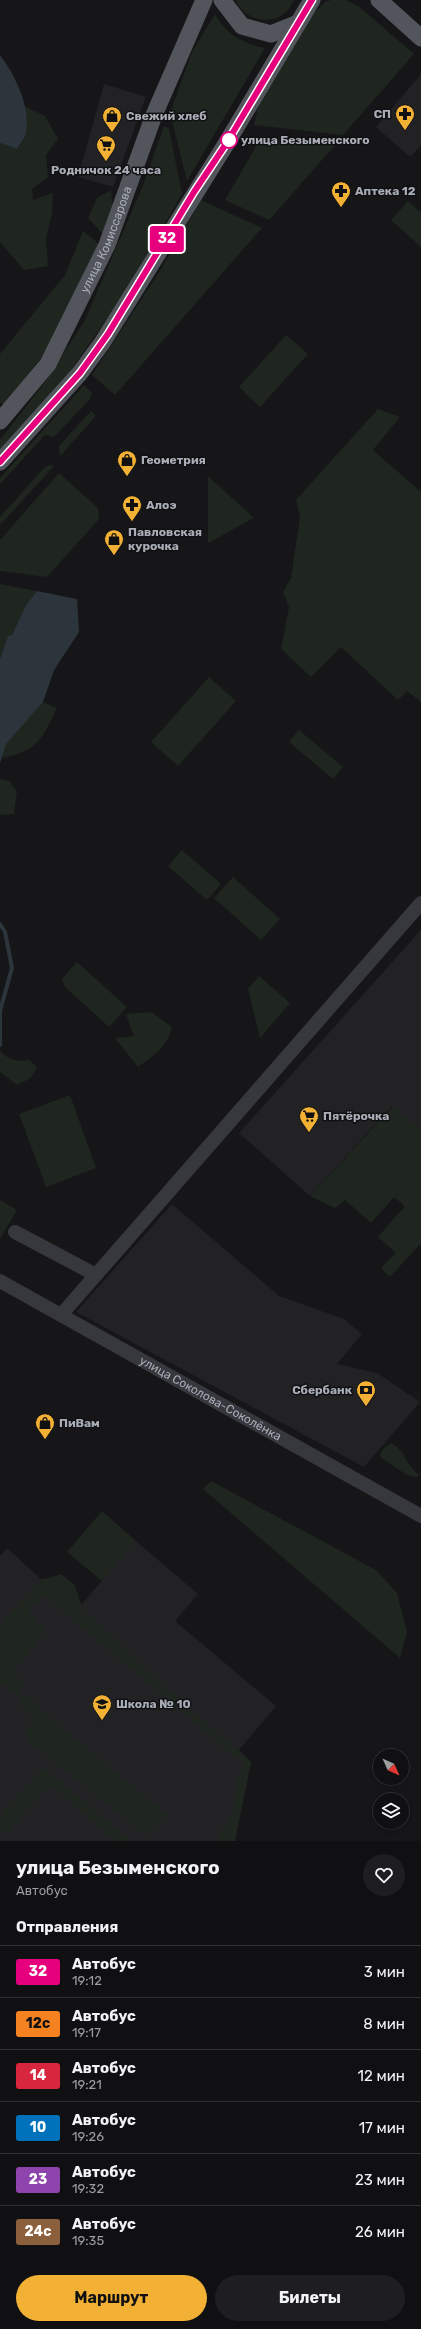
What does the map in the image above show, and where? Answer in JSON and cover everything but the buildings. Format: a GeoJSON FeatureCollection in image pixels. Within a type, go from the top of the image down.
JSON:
{"type":"FeatureCollection","features":[{"type":"Feature","properties":{"kind":"main road","name":"улица Комиссарова"},"geometry":{"type":"LineString","coordinates":[[0,421],[48,364],[107,244],[152,122],[204,0]]}},
{"type":"Feature","properties":{"kind":"main road"},"geometry":{"type":"LineString","coordinates":[[222,0],[242,26],[271,34],[296,24]]}},
{"type":"Feature","properties":{"kind":"main road"},"geometry":{"type":"LineString","coordinates":[[0,462],[80,373],[106,337],[194,192],[226,144],[296,24],[312,0]]}},
{"type":"Feature","properties":{"kind":"main road"},"geometry":{"type":"LineString","coordinates":[[382,1],[421,38]]}},
{"type":"Feature","properties":{"kind":"street"},"geometry":{"type":"LineString","coordinates":[[60,1315],[421,903]]}},
{"type":"Feature","properties":{"kind":"street"},"geometry":{"type":"LineString","coordinates":[[15,1232],[96,1275]]}},
{"type":"Feature","properties":{"kind":"street","name":"улица Соколова-Соколёнка"},"geometry":{"type":"LineString","coordinates":[[0,1281],[421,1516]]}},
{"type":"Feature","properties":{"kind":"shaded area"},"geometry":{"type":"Polygon","coordinates":[[[236,0],[294,0],[288,10],[281,16],[266,20],[258,19],[245,12],[236,0]]]}},
{"type":"Feature","properties":{"kind":"shaded area"},"geometry":{"type":"Polygon","coordinates":[[[331,0],[345,0],[358,6],[414,54],[343,135],[254,125],[259,103],[311,16],[325,2],[331,0]]]}},
{"type":"Feature","properties":{"kind":"shaded area"},"geometry":{"type":"Polygon","coordinates":[[[215,14],[230,33],[249,44],[265,48],[187,181],[170,113],[192,52],[215,14]]]}},
{"type":"Feature","properties":{"kind":"shaded area"},"geometry":{"type":"Polygon","coordinates":[[[0,55],[16,82],[24,102],[26,113],[26,133],[17,149],[0,143],[0,55]]]}},
{"type":"Feature","properties":{"kind":"shaded area"},"geometry":{"type":"Polygon","coordinates":[[[421,74],[421,145],[410,157],[376,127],[421,74]]]}},
{"type":"Feature","properties":{"kind":"shaded area"},"geometry":{"type":"Polygon","coordinates":[[[104,84],[146,97],[113,187],[78,177],[104,84]]]}},
{"type":"Feature","properties":{"kind":"shaded area"},"geometry":{"type":"Polygon","coordinates":[[[24,106],[45,116],[58,139],[46,155],[48,177],[32,189],[33,200],[53,193],[52,213],[46,239],[48,266],[24,270],[0,242],[0,143],[17,149],[26,134],[24,106]]]}},
{"type":"Feature","properties":{"kind":"shaded area"},"geometry":{"type":"Polygon","coordinates":[[[164,126],[169,129],[182,194],[124,294],[71,370],[0,451],[0,440],[45,382],[85,320],[144,183],[164,126]]]}},
{"type":"Feature","properties":{"kind":"shaded area"},"geometry":{"type":"Polygon","coordinates":[[[262,136],[335,145],[269,220],[225,200],[262,136]]]}},
{"type":"Feature","properties":{"kind":"shaded area"},"geometry":{"type":"Polygon","coordinates":[[[111,190],[113,208],[103,234],[88,218],[97,198],[111,190]]]}},
{"type":"Feature","properties":{"kind":"shaded area"},"geometry":{"type":"Polygon","coordinates":[[[201,200],[262,228],[115,395],[92,375],[158,274],[201,200]]]}},
{"type":"Feature","properties":{"kind":"shaded area"},"geometry":{"type":"Polygon","coordinates":[[[408,201],[421,213],[421,247],[391,220],[408,201]]]}},
{"type":"Feature","properties":{"kind":"shaded area"},"geometry":{"type":"Polygon","coordinates":[[[83,231],[99,244],[50,346],[5,404],[0,403],[0,354],[65,275],[83,231]]]}},
{"type":"Feature","properties":{"kind":"shaded area"},"geometry":{"type":"Polygon","coordinates":[[[286,335],[308,354],[260,407],[239,387],[286,335]]]}},
{"type":"Feature","properties":{"kind":"shaded area"},"geometry":{"type":"Polygon","coordinates":[[[84,385],[92,393],[90,399],[54,437],[45,435],[0,484],[0,478],[84,385]]]}},
{"type":"Feature","properties":{"kind":"shaded area"},"geometry":{"type":"Polygon","coordinates":[[[378,409],[400,417],[373,450],[421,492],[421,702],[407,691],[398,700],[341,647],[311,677],[281,649],[289,607],[283,592],[291,578],[300,517],[296,500],[378,409]]]}},
{"type":"Feature","properties":{"kind":"shaded area"},"geometry":{"type":"Polygon","coordinates":[[[91,411],[96,416],[60,456],[59,446],[91,411]]]}},
{"type":"Feature","properties":{"kind":"shaded area"},"geometry":{"type":"Polygon","coordinates":[[[50,465],[54,466],[0,525],[0,517],[45,467],[50,465]]]}},
{"type":"Feature","properties":{"kind":"shaded area"},"geometry":{"type":"Polygon","coordinates":[[[59,473],[98,508],[99,519],[47,577],[0,571],[0,540],[59,473]]]}},
{"type":"Feature","properties":{"kind":"shaded area"},"geometry":{"type":"Polygon","coordinates":[[[208,476],[254,518],[208,543],[208,476]]]}},
{"type":"Feature","properties":{"kind":"shaded area"},"geometry":{"type":"Polygon","coordinates":[[[0,584],[37,591],[26,605],[12,635],[8,636],[0,659],[0,584]]]}},
{"type":"Feature","properties":{"kind":"shaded area"},"geometry":{"type":"Polygon","coordinates":[[[37,591],[77,599],[79,632],[54,670],[43,702],[6,744],[0,763],[0,659],[8,636],[12,635],[26,605],[37,591]]]}},
{"type":"Feature","properties":{"kind":"shaded area"},"geometry":{"type":"Polygon","coordinates":[[[209,677],[236,701],[178,766],[151,742],[209,677]]]}},
{"type":"Feature","properties":{"kind":"shaded area"},"geometry":{"type":"Polygon","coordinates":[[[43,702],[57,708],[42,736],[24,752],[2,758],[5,744],[43,702]]]}},
{"type":"Feature","properties":{"kind":"shaded area"},"geometry":{"type":"Polygon","coordinates":[[[299,730],[343,767],[333,779],[289,742],[299,730]]]}},
{"type":"Feature","properties":{"kind":"shaded area"},"geometry":{"type":"Polygon","coordinates":[[[0,779],[9,781],[17,791],[14,814],[0,815],[0,779]]]}},
{"type":"Feature","properties":{"kind":"shaded area"},"geometry":{"type":"Polygon","coordinates":[[[182,850],[221,884],[207,900],[168,866],[182,850]]]}},
{"type":"Feature","properties":{"kind":"shaded area"},"geometry":{"type":"Polygon","coordinates":[[[233,877],[280,919],[261,940],[214,898],[233,877]]]}},
{"type":"Feature","properties":{"kind":"shaded area"},"geometry":{"type":"Polygon","coordinates":[[[421,930],[421,1131],[392,1106],[310,1196],[239,1133],[421,930]]]}},
{"type":"Feature","properties":{"kind":"shaded area"},"geometry":{"type":"Polygon","coordinates":[[[77,962],[127,1007],[109,1027],[65,987],[62,979],[77,962]]]}},
{"type":"Feature","properties":{"kind":"shaded area"},"geometry":{"type":"Polygon","coordinates":[[[259,976],[290,1003],[260,1038],[248,989],[259,976]]]}},
{"type":"Feature","properties":{"kind":"shaded area"},"geometry":{"type":"Polygon","coordinates":[[[151,1012],[172,1027],[163,1046],[138,1067],[115,1038],[134,1036],[126,1014],[151,1012]]]}},
{"type":"Feature","properties":{"kind":"shaded area"},"geometry":{"type":"Polygon","coordinates":[[[0,1051],[13,1060],[29,1060],[37,1067],[31,1078],[17,1085],[0,1072],[0,1051]]]}},
{"type":"Feature","properties":{"kind":"shaded area"},"geometry":{"type":"Polygon","coordinates":[[[70,1095],[96,1168],[46,1187],[19,1114],[70,1095]]]}},
{"type":"Feature","properties":{"kind":"shaded area"},"geometry":{"type":"Polygon","coordinates":[[[393,1106],[421,1131],[421,1243],[390,1277],[381,1268],[396,1253],[378,1237],[405,1206],[394,1197],[371,1223],[345,1200],[335,1208],[310,1196],[393,1106]]]}},
{"type":"Feature","properties":{"kind":"shaded area"},"geometry":{"type":"Polygon","coordinates":[[[0,1200],[17,1210],[0,1239],[0,1200]]]}},
{"type":"Feature","properties":{"kind":"shaded area"},"geometry":{"type":"Polygon","coordinates":[[[172,1204],[279,1296],[344,1319],[362,1334],[337,1364],[377,1373],[420,1402],[364,1467],[76,1312],[172,1204]]]}},
{"type":"Feature","properties":{"kind":"shaded area"},"geometry":{"type":"Polygon","coordinates":[[[391,1443],[400,1450],[414,1471],[419,1475],[418,1477],[407,1475],[380,1457],[381,1451],[391,1443]]]}},
{"type":"Feature","properties":{"kind":"shaded area"},"geometry":{"type":"Polygon","coordinates":[[[211,1481],[376,1570],[397,1593],[407,1632],[400,1658],[203,1489],[211,1481]]]}},
{"type":"Feature","properties":{"kind":"shaded area"},"geometry":{"type":"Polygon","coordinates":[[[102,1511],[136,1541],[102,1581],[67,1552],[102,1511]]]}},
{"type":"Feature","properties":{"kind":"shaded area","name":"Школа № 10"},"geometry":{"type":"Polygon","coordinates":[[[136,1541],[198,1594],[175,1621],[276,1706],[239,1750],[251,1762],[235,1841],[0,1841],[0,1556],[7,1548],[76,1611],[136,1541]]]}},
{"type":"Feature","properties":{"kind":"shaded area"},"geometry":{"type":"Polygon","coordinates":[[[61,1574],[74,1584],[83,1609],[169,1691],[251,1762],[235,1841],[218,1841],[220,1833],[233,1814],[236,1785],[244,1764],[45,1596],[28,1611],[46,1631],[14,1670],[24,1686],[17,1695],[0,1683],[0,1624],[41,1580],[61,1574]]]}},
{"type":"Feature","properties":{"kind":"shaded area"},"geometry":{"type":"Polygon","coordinates":[[[27,1694],[43,1712],[167,1815],[146,1835],[27,1740],[25,1731],[37,1720],[22,1708],[21,1700],[27,1694]]]}},
{"type":"Feature","properties":{"kind":"shaded area"},"geometry":{"type":"Polygon","coordinates":[[[44,1768],[128,1838],[127,1841],[115,1841],[50,1784],[6,1834],[0,1829],[0,1815],[44,1768]]]}},
{"type":"Feature","properties":{"kind":"waterway"},"geometry":{"type":"LineString","coordinates":[[0,924],[5,932],[12,968],[0,1011],[0,1045]]}},
{"type":"Feature","properties":{"kind":"bus line","name":"32"},"geometry":{"type":"LineString","coordinates":[[0,462],[80,373],[108,334],[194,192],[226,144],[296,24],[312,0]]}},
{"type":"Feature","properties":{"kind":"place","name":"СП"},"geometry":{"type":"Point","coordinates":[405,131]}},
{"type":"Feature","properties":{"kind":"place","name":"Свежий хлеб"},"geometry":{"type":"Point","coordinates":[112,133]}},
{"type":"Feature","properties":{"kind":"place","name":"улица Безыменского"},"geometry":{"type":"Point","coordinates":[229,140]}},
{"type":"Feature","properties":{"kind":"place","name":"Родничок 24 часа"},"geometry":{"type":"Point","coordinates":[106,162]}},
{"type":"Feature","properties":{"kind":"place","name":"Аптека 12"},"geometry":{"type":"Point","coordinates":[341,208]}},
{"type":"Feature","properties":{"kind":"place","name":"Геометрия"},"geometry":{"type":"Point","coordinates":[127,477]}},
{"type":"Feature","properties":{"kind":"place","name":"Алоэ"},"geometry":{"type":"Point","coordinates":[132,522]}},
{"type":"Feature","properties":{"kind":"place","name":"Павловская курочка"},"geometry":{"type":"Point","coordinates":[114,556]}},
{"type":"Feature","properties":{"kind":"place","name":"Пятёрочка"},"geometry":{"type":"Point","coordinates":[309,1133]}},
{"type":"Feature","properties":{"kind":"place","name":"Сбербанк"},"geometry":{"type":"Point","coordinates":[366,1407]}},
{"type":"Feature","properties":{"kind":"place","name":"ПиВам"},"geometry":{"type":"Point","coordinates":[45,1440]}},
{"type":"Feature","properties":{"kind":"place","name":"Школа № 10"},"geometry":{"type":"Point","coordinates":[102,1721]}}]}
